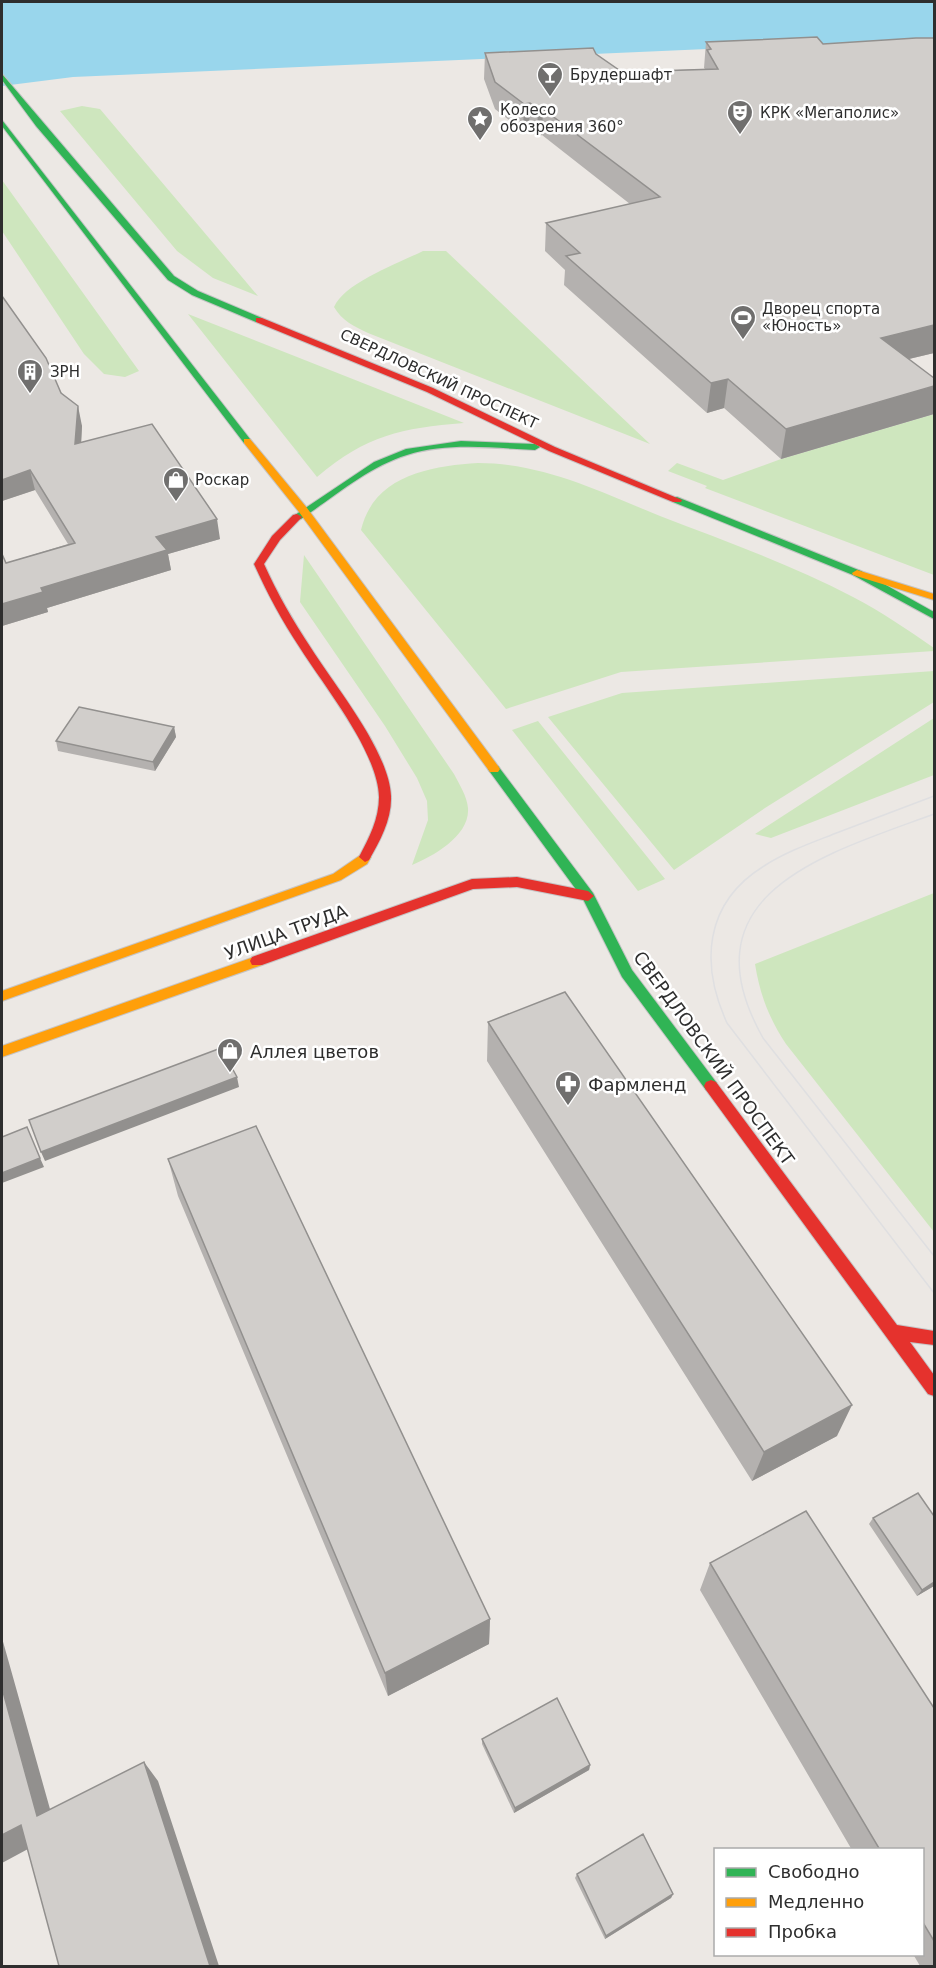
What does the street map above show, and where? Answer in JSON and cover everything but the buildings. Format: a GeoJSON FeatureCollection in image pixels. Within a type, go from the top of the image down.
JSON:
{"type":"FeatureCollection","features":[{"type":"Feature","properties":{"kind":"main road","name":"СВЕРДЛОВСКИЙ ПРОСПЕКТ"},"geometry":{"type":"LineString","coordinates":[[2,76],[39,124],[171,278],[195,293],[346,353],[430,390],[552,449],[857,573],[934,616]]}},
{"type":"Feature","properties":{"kind":"main road","name":"СВЕРДЛОВСКИЙ ПРОСПЕКТ"},"geometry":{"type":"LineString","coordinates":[[4,127],[202,385],[303,510],[588,896],[627,973],[934,1388]]}},
{"type":"Feature","properties":{"kind":"main road"},"geometry":{"type":"LineString","coordinates":[[303,510],[387,458],[413,450],[475,444],[552,449]]}},
{"type":"Feature","properties":{"kind":"main road","name":"УЛИЦА ТРУДА"},"geometry":{"type":"LineString","coordinates":[[2,996],[338,877],[363,861],[378,832],[384,812],[384,789],[379,768],[359,731],[274,600],[260,564],[271,543],[303,510]]}},
{"type":"Feature","properties":{"kind":"main road"},"geometry":{"type":"LineString","coordinates":[[857,573],[934,597]]}},
{"type":"Feature","properties":{"kind":"main road","name":"УЛИЦА ТРУДА"},"geometry":{"type":"LineString","coordinates":[[2,1052],[472,884],[517,882],[588,896]]}},
{"type":"Feature","properties":{"kind":"main road"},"geometry":{"type":"LineString","coordinates":[[892,1332],[934,1338]]}},
{"type":"Feature","properties":{"kind":"green space"},"geometry":{"type":"Polygon","coordinates":[[[82,106],[100,109],[258,296],[213,278],[177,251],[60,111],[82,106]]]}},
{"type":"Feature","properties":{"kind":"green space"},"geometry":{"type":"Polygon","coordinates":[[[2,180],[139,371],[125,377],[104,374],[84,354],[2,231],[2,180]]]}},
{"type":"Feature","properties":{"kind":"green space"},"geometry":{"type":"Polygon","coordinates":[[[423,251],[446,251],[650,444],[368,333],[349,323],[337,312],[334,307],[340,298],[360,282],[423,251]]]}},
{"type":"Feature","properties":{"kind":"green space"},"geometry":{"type":"Polygon","coordinates":[[[188,314],[464,423],[403,431],[386,436],[352,452],[317,477],[188,314]]]}},
{"type":"Feature","properties":{"kind":"green space"},"geometry":{"type":"Polygon","coordinates":[[[934,414],[934,575],[705,488],[707,486],[668,471],[677,463],[723,480],[781,459],[934,414]]]}},
{"type":"Feature","properties":{"kind":"green space"},"geometry":{"type":"Polygon","coordinates":[[[478,463],[502,464],[549,473],[758,554],[830,585],[864,603],[895,621],[934,648],[934,651],[621,672],[506,709],[361,530],[368,511],[391,485],[424,471],[478,463]]]}},
{"type":"Feature","properties":{"kind":"green space"},"geometry":{"type":"Polygon","coordinates":[[[304,555],[463,790],[468,808],[467,818],[457,836],[449,844],[412,865],[428,820],[427,801],[417,778],[385,726],[300,602],[304,555]]]}},
{"type":"Feature","properties":{"kind":"green space"},"geometry":{"type":"Polygon","coordinates":[[[934,671],[934,702],[765,808],[674,870],[548,717],[622,693],[934,671]]]}},
{"type":"Feature","properties":{"kind":"green space"},"geometry":{"type":"Polygon","coordinates":[[[934,718],[934,775],[771,838],[755,834],[934,718]]]}},
{"type":"Feature","properties":{"kind":"green space"},"geometry":{"type":"Polygon","coordinates":[[[538,721],[665,879],[638,891],[512,730],[538,721]]]}},
{"type":"Feature","properties":{"kind":"green space"},"geometry":{"type":"Polygon","coordinates":[[[934,893],[934,1232],[786,1044],[766,1006],[755,964],[934,893]]]}},
{"type":"Feature","properties":{"kind":"water"},"geometry":{"type":"Polygon","coordinates":[[[2,2],[934,2],[934,39],[73,77],[2,86],[2,2]]]}},
{"type":"Feature","properties":{"kind":"tram line"},"geometry":{"type":"LineString","coordinates":[[934,796],[801,847],[764,866],[744,881],[729,898],[719,916],[713,936],[711,957],[718,1001],[727,1023],[934,1293]]}},
{"type":"Feature","properties":{"kind":"tram line"},"geometry":{"type":"LineString","coordinates":[[934,814],[851,845],[812,864],[778,886],[753,913],[740,947],[742,988],[763,1038],[934,1256]]}},
{"type":"Feature","properties":{"kind":"traffic: fast"},"geometry":{"type":"LineString","coordinates":[[2,76],[39,124],[171,278],[195,293],[259,320]]}},
{"type":"Feature","properties":{"kind":"traffic: fast"},"geometry":{"type":"LineString","coordinates":[[2,122],[247,441]]}},
{"type":"Feature","properties":{"kind":"traffic: fast"},"geometry":{"type":"LineString","coordinates":[[297,517],[377,464],[406,452],[461,444],[535,447]]}},
{"type":"Feature","properties":{"kind":"traffic: fast"},"geometry":{"type":"LineString","coordinates":[[677,500],[857,573],[934,616]]}},
{"type":"Feature","properties":{"kind":"traffic: fast"},"geometry":{"type":"LineString","coordinates":[[494,769],[588,896],[627,973],[711,1086]]}},
{"type":"Feature","properties":{"kind":"traffic: slow"},"geometry":{"type":"LineString","coordinates":[[247,441],[303,510],[494,769]]}},
{"type":"Feature","properties":{"kind":"traffic: slow"},"geometry":{"type":"LineString","coordinates":[[857,573],[934,597]]}},
{"type":"Feature","properties":{"kind":"traffic: slow"},"geometry":{"type":"LineString","coordinates":[[2,996],[337,877],[363,861],[365,857]]}},
{"type":"Feature","properties":{"kind":"traffic: slow"},"geometry":{"type":"LineString","coordinates":[[2,1052],[257,961]]}},
{"type":"Feature","properties":{"kind":"traffic: jam"},"geometry":{"type":"LineString","coordinates":[[259,320],[430,390],[552,449],[677,500]]}},
{"type":"Feature","properties":{"kind":"traffic: jam"},"geometry":{"type":"LineString","coordinates":[[297,517],[276,538],[259,564],[285,616],[352,719],[377,763],[384,787],[383,815],[365,857]]}},
{"type":"Feature","properties":{"kind":"traffic: jam"},"geometry":{"type":"LineString","coordinates":[[257,961],[472,884],[517,882],[588,896]]}},
{"type":"Feature","properties":{"kind":"traffic: jam"},"geometry":{"type":"LineString","coordinates":[[711,1086],[934,1388]]}},
{"type":"Feature","properties":{"kind":"traffic: jam"},"geometry":{"type":"LineString","coordinates":[[892,1332],[934,1338]]}},
{"type":"Feature","properties":{"kind":"place","name":"Брудершафт"},"geometry":{"type":"Point","coordinates":[550,98]}},
{"type":"Feature","properties":{"kind":"place","name":"КРК «Мегаполис»"},"geometry":{"type":"Point","coordinates":[740,136]}},
{"type":"Feature","properties":{"kind":"place","name":"Колесо обозрения 360°"},"geometry":{"type":"Point","coordinates":[480,142]}},
{"type":"Feature","properties":{"kind":"place","name":"Дворец спорта «Юность»"},"geometry":{"type":"Point","coordinates":[743,341]}},
{"type":"Feature","properties":{"kind":"place","name":"ЗРН"},"geometry":{"type":"Point","coordinates":[30,395]}},
{"type":"Feature","properties":{"kind":"place","name":"Роскар"},"geometry":{"type":"Point","coordinates":[176,503]}},
{"type":"Feature","properties":{"kind":"place","name":"Аллея цветов"},"geometry":{"type":"Point","coordinates":[230,1074]}},
{"type":"Feature","properties":{"kind":"place","name":"Фармленд"},"geometry":{"type":"Point","coordinates":[568,1107]}}]}
